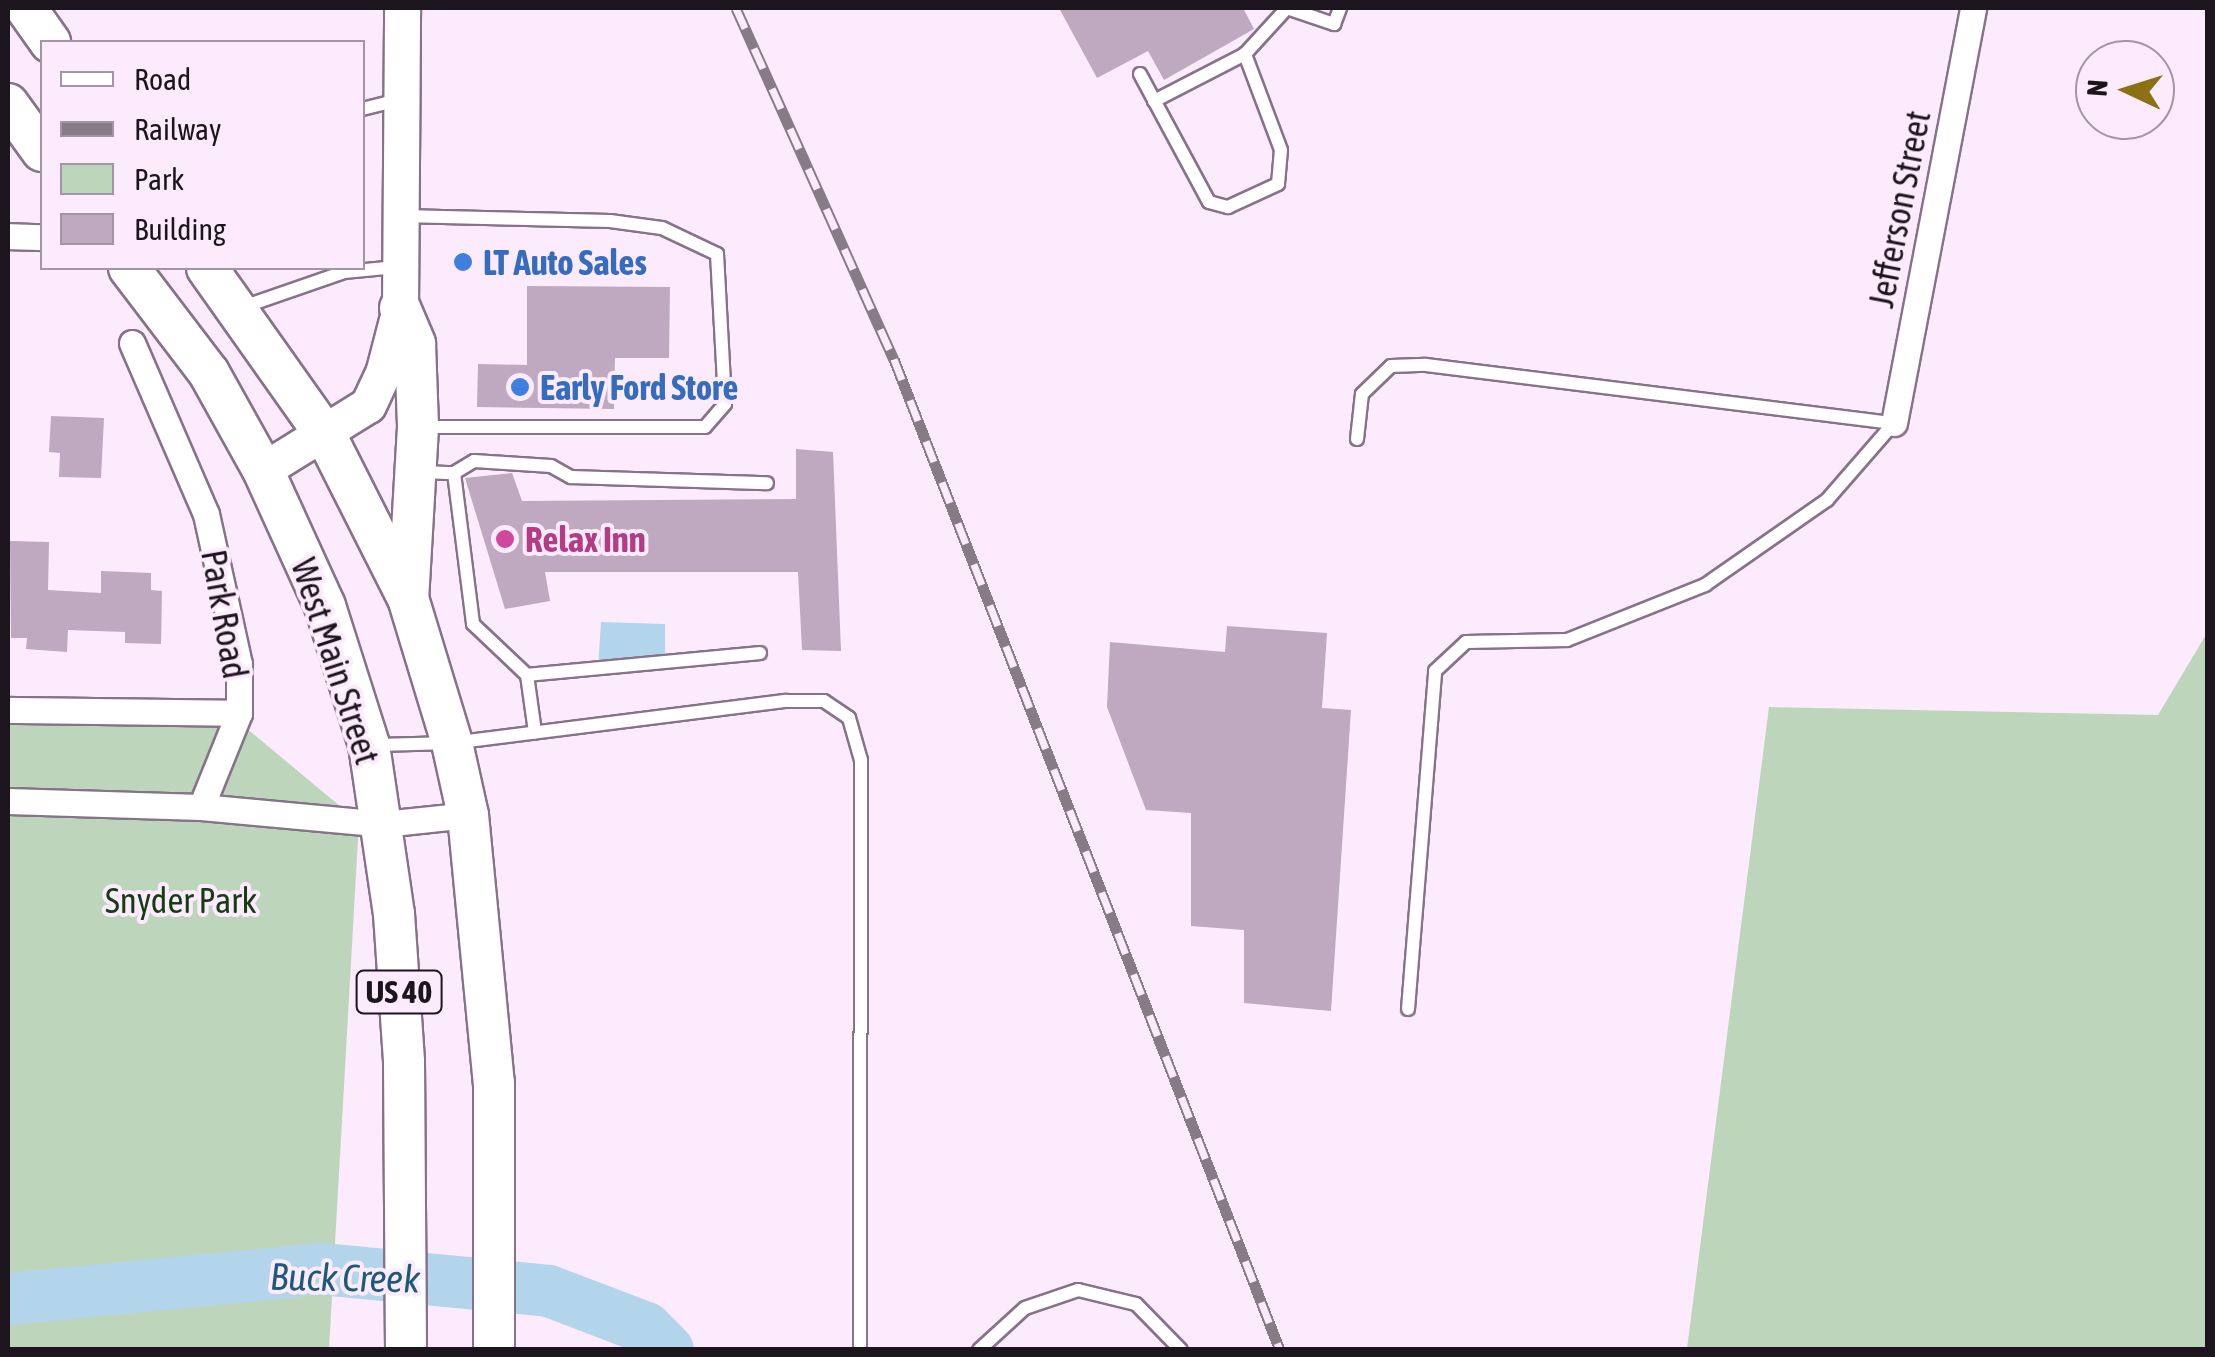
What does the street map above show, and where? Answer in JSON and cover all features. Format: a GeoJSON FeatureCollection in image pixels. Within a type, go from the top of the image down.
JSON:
{"type":"FeatureCollection","features":[{"type":"Feature","properties":{"kind":"main road"},"geometry":{"type":"LineString","coordinates":[[26,8],[49,40]]}},
{"type":"Feature","properties":{"kind":"main road"},"geometry":{"type":"LineString","coordinates":[[8,104],[40,148]]}},
{"type":"Feature","properties":{"kind":"main road","name":"US 40"},"geometry":{"type":"LineString","coordinates":[[131,270],[209,372],[263,470]]}},
{"type":"Feature","properties":{"kind":"main road","name":"US 40"},"geometry":{"type":"LineString","coordinates":[[208,270],[326,436],[408,598],[452,742],[468,815],[494,1084],[494,1350]]}},
{"type":"Feature","properties":{"kind":"main road"},"geometry":{"type":"LineString","coordinates":[[400,308],[416,344],[418,427],[436,472],[408,598]]}},
{"type":"Feature","properties":{"kind":"main road","name":"West Main Street"},"geometry":{"type":"LineString","coordinates":[[263,470],[325,606],[369,745],[383,824],[404,1062],[406,1350]]}},
{"type":"Feature","properties":{"kind":"street"},"geometry":{"type":"LineString","coordinates":[[263,470],[326,436],[368,406],[400,308],[398,100],[402,8]]}},
{"type":"Feature","properties":{"kind":"street","name":"Jefferson Street"},"geometry":{"type":"LineString","coordinates":[[1894,422],[1972,8]]}},
{"type":"Feature","properties":{"kind":"street"},"geometry":{"type":"LineString","coordinates":[[8,236],[40,237]]}},
{"type":"Feature","properties":{"kind":"street","name":"Park Road"},"geometry":{"type":"LineString","coordinates":[[132,343],[206,514],[231,616],[239,712],[202,807]]}},
{"type":"Feature","properties":{"kind":"street"},"geometry":{"type":"LineString","coordinates":[[8,710],[239,712]]}},
{"type":"Feature","properties":{"kind":"street"},"geometry":{"type":"LineString","coordinates":[[8,801],[202,807],[383,824],[468,815]]}},
{"type":"Feature","properties":{"kind":"lane"},"geometry":{"type":"LineString","coordinates":[[1154,101],[1246,54],[1287,8],[1334,24],[1340,8]]}},
{"type":"Feature","properties":{"kind":"lane"},"geometry":{"type":"LineString","coordinates":[[1140,74],[1209,202],[1228,208],[1278,184],[1281,150],[1246,54]]}},
{"type":"Feature","properties":{"kind":"lane"},"geometry":{"type":"LineString","coordinates":[[365,108],[398,100]]}},
{"type":"Feature","properties":{"kind":"lane"},"geometry":{"type":"LineString","coordinates":[[398,216],[610,220],[662,228],[717,254],[726,404],[705,427],[418,427]]}},
{"type":"Feature","properties":{"kind":"lane"},"geometry":{"type":"LineString","coordinates":[[237,309],[344,272],[399,267]]}},
{"type":"Feature","properties":{"kind":"lane"},"geometry":{"type":"LineString","coordinates":[[1357,439],[1362,394],[1391,366],[1426,365],[1894,422]]}},
{"type":"Feature","properties":{"kind":"lane"},"geometry":{"type":"LineString","coordinates":[[1408,1009],[1435,671],[1466,642],[1567,640],[1705,585],[1827,500],[1894,422]]}},
{"type":"Feature","properties":{"kind":"lane"},"geometry":{"type":"LineString","coordinates":[[535,732],[527,675],[474,624],[436,472],[474,460],[551,466],[572,477],[767,483]]}},
{"type":"Feature","properties":{"kind":"lane"},"geometry":{"type":"LineString","coordinates":[[527,675],[760,653]]}},
{"type":"Feature","properties":{"kind":"lane"},"geometry":{"type":"LineString","coordinates":[[369,745],[452,742],[786,702],[824,701],[849,718],[861,760],[860,1350]]}},
{"type":"Feature","properties":{"kind":"lane"},"geometry":{"type":"LineString","coordinates":[[980,1350],[1024,1308],[1078,1290],[1136,1304],[1181,1350]]}},
{"type":"Feature","properties":{"kind":"green space"},"geometry":{"type":"Polygon","coordinates":[[[2207,633],[2207,1349],[1687,1349],[1769,707],[2158,715],[2207,633]]]}},
{"type":"Feature","properties":{"kind":"green space","name":"Snyder Park"},"geometry":{"type":"Polygon","coordinates":[[[8,713],[233,717],[359,822],[329,1349],[8,1349],[8,713]]]}},
{"type":"Feature","properties":{"kind":"water"},"geometry":{"type":"Polygon","coordinates":[[[601,622],[665,624],[665,660],[598,669],[601,622]]]}},
{"type":"Feature","properties":{"kind":"building"},"geometry":{"type":"Polygon","coordinates":[[[1059,8],[1243,8],[1254,29],[1164,80],[1148,51],[1097,78],[1059,8]]]}},
{"type":"Feature","properties":{"kind":"building"},"geometry":{"type":"Polygon","coordinates":[[[527,286],[670,287],[669,358],[615,358],[614,409],[477,407],[478,364],[527,365],[527,286]]]}},
{"type":"Feature","properties":{"kind":"building"},"geometry":{"type":"Polygon","coordinates":[[[51,416],[104,418],[101,478],[59,477],[60,453],[49,452],[51,416]]]}},
{"type":"Feature","properties":{"kind":"building"},"geometry":{"type":"Polygon","coordinates":[[[796,449],[833,452],[841,651],[802,650],[798,572],[545,572],[550,601],[505,609],[465,478],[512,473],[522,501],[796,499],[796,449]]]}},
{"type":"Feature","properties":{"kind":"building"},"geometry":{"type":"Polygon","coordinates":[[[10,541],[49,542],[48,590],[101,593],[101,571],[151,573],[151,590],[162,591],[161,644],[125,643],[125,632],[68,630],[67,652],[26,649],[27,638],[11,638],[10,541]]]}},
{"type":"Feature","properties":{"kind":"building"},"geometry":{"type":"Polygon","coordinates":[[[1227,626],[1327,633],[1322,708],[1351,710],[1331,1011],[1244,1003],[1244,930],[1191,926],[1191,813],[1146,810],[1107,707],[1110,642],[1225,652],[1227,626]]]}},
{"type":"Feature","properties":{"kind":"waterway","name":"Buck Creek"},"geometry":{"type":"LineString","coordinates":[[8,1299],[322,1269],[549,1291],[646,1328],[668,1350]]}},
{"type":"Feature","properties":{"kind":"railway"},"geometry":{"type":"LineString","coordinates":[[736,8],[894,359],[1280,1350]]}},
{"type":"Feature","properties":{"kind":"place","name":"LT Auto Sales"},"geometry":{"type":"Point","coordinates":[463,262]}},
{"type":"Feature","properties":{"kind":"place","name":"Early Ford Store"},"geometry":{"type":"Point","coordinates":[520,387]}},
{"type":"Feature","properties":{"kind":"place","name":"Relax Inn"},"geometry":{"type":"Point","coordinates":[505,539]}}]}
